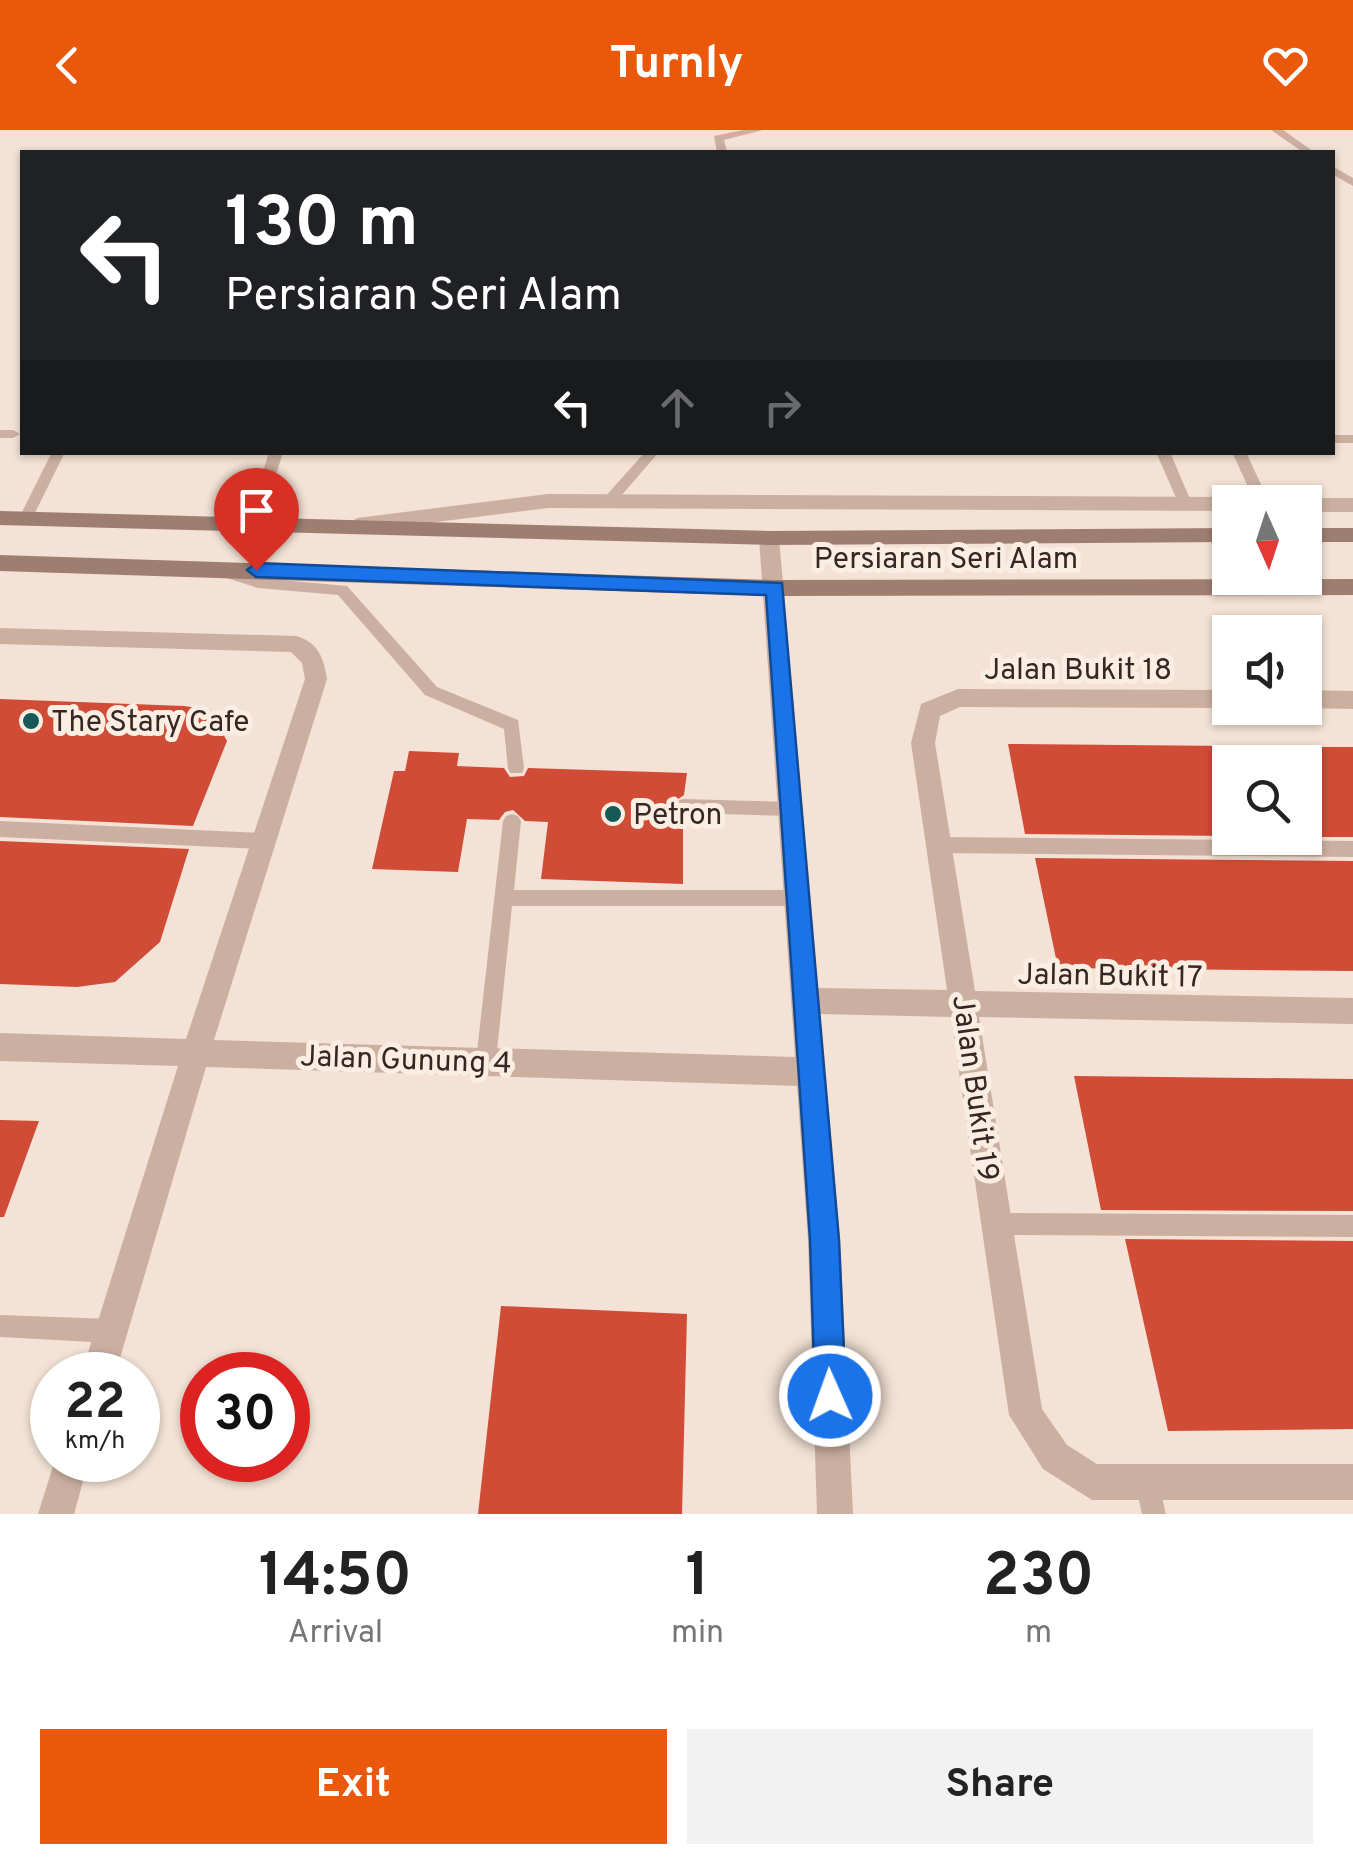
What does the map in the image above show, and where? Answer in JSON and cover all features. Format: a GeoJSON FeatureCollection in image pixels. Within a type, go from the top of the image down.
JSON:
{"type":"FeatureCollection","features":[{"type":"Feature","properties":{"kind":"main road","name":"Persiaran Seri Alam"},"geometry":{"type":"LineString","coordinates":[[0,518],[769,538],[1212,535]]}},
{"type":"Feature","properties":{"kind":"main road"},"geometry":{"type":"LineString","coordinates":[[1322,535],[1353,535]]}},
{"type":"Feature","properties":{"kind":"main road","name":"Persiaran Seri Alam"},"geometry":{"type":"LineString","coordinates":[[0,563],[775,588],[1353,586]]}},
{"type":"Feature","properties":{"kind":"street"},"geometry":{"type":"LineString","coordinates":[[342,527],[548,501],[1212,504]]}},
{"type":"Feature","properties":{"kind":"street"},"geometry":{"type":"LineString","coordinates":[[1322,505],[1353,505]]}},
{"type":"Feature","properties":{"kind":"street"},"geometry":{"type":"LineString","coordinates":[[769,538],[824,1240],[835,1514]]}},
{"type":"Feature","properties":{"kind":"street"},"geometry":{"type":"LineString","coordinates":[[0,636],[296,644],[314,660],[316,679],[105,1352]]}},
{"type":"Feature","properties":{"kind":"street","name":"Jalan Bukit 18"},"geometry":{"type":"LineString","coordinates":[[929,711],[958,698],[1212,699]]}},
{"type":"Feature","properties":{"kind":"street"},"geometry":{"type":"LineString","coordinates":[[1322,700],[1353,700]]}},
{"type":"Feature","properties":{"kind":"street","name":"Jalan Bukit 19"},"geometry":{"type":"LineString","coordinates":[[929,711],[924,743],[1026,1415],[1056,1457],[1092,1482],[1150,1498]]}},
{"type":"Feature","properties":{"kind":"street","name":"Jalan Bukit 17"},"geometry":{"type":"LineString","coordinates":[[807,1001],[1353,1011]]}},
{"type":"Feature","properties":{"kind":"street","name":"Jalan Gunung 4"},"geometry":{"type":"LineString","coordinates":[[0,1047],[812,1072]]}},
{"type":"Feature","properties":{"kind":"street"},"geometry":{"type":"LineString","coordinates":[[56,1514],[65,1482]]}},
{"type":"Feature","properties":{"kind":"street"},"geometry":{"type":"LineString","coordinates":[[1150,1498],[1353,1482]]}},
{"type":"Feature","properties":{"kind":"lane"},"geometry":{"type":"LineString","coordinates":[[721,150],[718,138],[758,130]]}},
{"type":"Feature","properties":{"kind":"lane"},"geometry":{"type":"LineString","coordinates":[[1276,130],[1306,150]]}},
{"type":"Feature","properties":{"kind":"lane"},"geometry":{"type":"LineString","coordinates":[[26,518],[58,455]]}},
{"type":"Feature","properties":{"kind":"lane"},"geometry":{"type":"LineString","coordinates":[[254,524],[275,455]]}},
{"type":"Feature","properties":{"kind":"lane"},"geometry":{"type":"LineString","coordinates":[[609,501],[649,455]]}},
{"type":"Feature","properties":{"kind":"lane"},"geometry":{"type":"LineString","coordinates":[[1164,455],[1185,504]]}},
{"type":"Feature","properties":{"kind":"lane"},"geometry":{"type":"LineString","coordinates":[[1240,455],[1254,485]]}},
{"type":"Feature","properties":{"kind":"lane"},"geometry":{"type":"LineString","coordinates":[[219,570],[258,583],[342,590],[431,692],[512,725],[516,768]]}},
{"type":"Feature","properties":{"kind":"lane"},"geometry":{"type":"LineString","coordinates":[[682,806],[792,810]]}},
{"type":"Feature","properties":{"kind":"lane"},"geometry":{"type":"LineString","coordinates":[[486,1061],[512,821]]}},
{"type":"Feature","properties":{"kind":"lane"},"geometry":{"type":"LineString","coordinates":[[0,829],[264,841]]}},
{"type":"Feature","properties":{"kind":"lane"},"geometry":{"type":"LineString","coordinates":[[939,844],[1353,848]]}},
{"type":"Feature","properties":{"kind":"lane"},"geometry":{"type":"LineString","coordinates":[[503,898],[799,898]]}},
{"type":"Feature","properties":{"kind":"lane"},"geometry":{"type":"LineString","coordinates":[[997,1224],[1353,1226]]}},
{"type":"Feature","properties":{"kind":"lane"},"geometry":{"type":"LineString","coordinates":[[0,1326],[111,1332]]}},
{"type":"Feature","properties":{"kind":"building"},"geometry":{"type":"Polygon","coordinates":[[[0,699],[210,710],[227,741],[193,826],[0,817],[0,699]]]}},
{"type":"Feature","properties":{"kind":"building"},"geometry":{"type":"Polygon","coordinates":[[[1008,744],[1212,746],[1212,836],[1025,834],[1008,744]]]}},
{"type":"Feature","properties":{"kind":"building"},"geometry":{"type":"Polygon","coordinates":[[[1322,747],[1353,747],[1353,837],[1322,837],[1322,747]]]}},
{"type":"Feature","properties":{"kind":"building"},"geometry":{"type":"Polygon","coordinates":[[[409,751],[459,753],[457,766],[504,768],[510,777],[524,776],[528,768],[687,773],[684,795],[671,804],[674,813],[683,817],[683,884],[541,879],[548,822],[525,821],[513,810],[505,812],[499,820],[467,819],[458,872],[372,869],[394,771],[405,771],[409,751]]]}},
{"type":"Feature","properties":{"kind":"building"},"geometry":{"type":"Polygon","coordinates":[[[0,841],[189,849],[160,942],[115,982],[77,987],[0,984],[0,841]]]}},
{"type":"Feature","properties":{"kind":"building"},"geometry":{"type":"Polygon","coordinates":[[[1035,858],[1353,861],[1353,971],[1058,968],[1035,858]]]}},
{"type":"Feature","properties":{"kind":"building"},"geometry":{"type":"Polygon","coordinates":[[[1074,1076],[1353,1079],[1353,1211],[1101,1210],[1074,1076]]]}},
{"type":"Feature","properties":{"kind":"building"},"geometry":{"type":"Polygon","coordinates":[[[0,1120],[39,1121],[4,1217],[0,1217],[0,1120]]]}},
{"type":"Feature","properties":{"kind":"building"},"geometry":{"type":"Polygon","coordinates":[[[1125,1239],[1353,1241],[1353,1429],[1168,1431],[1125,1239]]]}},
{"type":"Feature","properties":{"kind":"building"},"geometry":{"type":"Polygon","coordinates":[[[501,1306],[687,1314],[682,1514],[478,1514],[501,1306]]]}},
{"type":"Feature","properties":{"kind":"place","name":"The Stary Cafe"},"geometry":{"type":"Point","coordinates":[31,721]}},
{"type":"Feature","properties":{"kind":"place","name":"Petron"},"geometry":{"type":"Point","coordinates":[613,814]}},
{"type":"Feature","properties":{"kind":"route"},"geometry":{"type":"LineString","coordinates":[[256,570],[775,588],[824,1240],[830,1396]]}}]}
